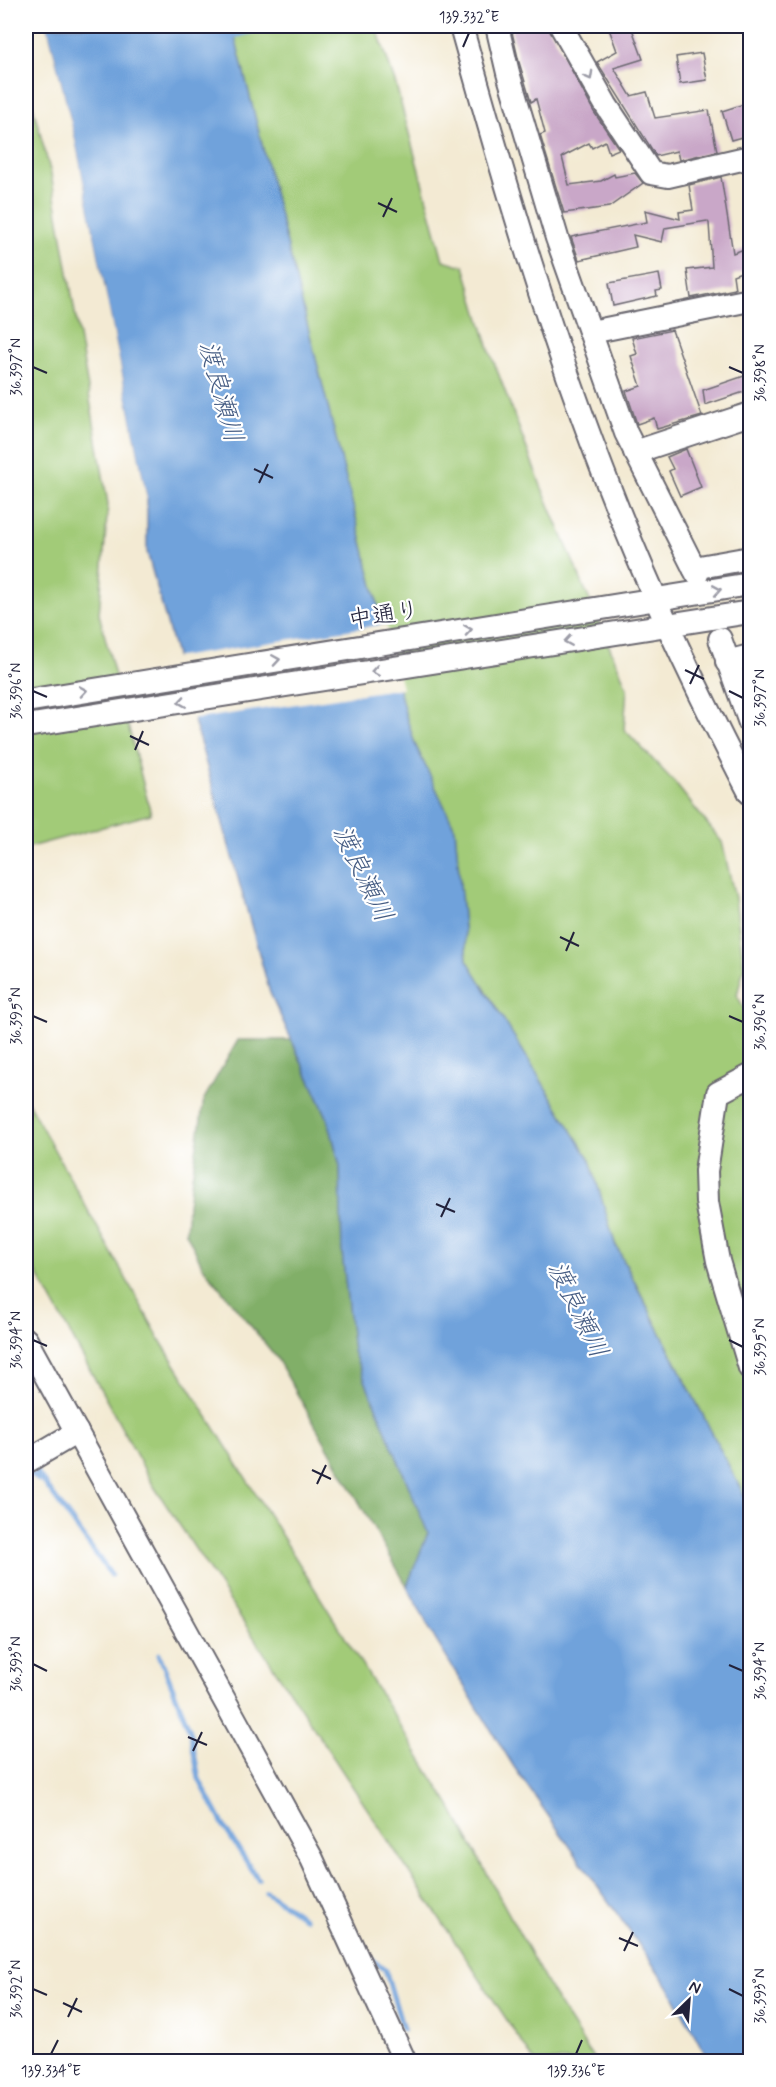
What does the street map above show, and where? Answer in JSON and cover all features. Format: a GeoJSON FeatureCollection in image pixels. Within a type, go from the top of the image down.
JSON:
{"type":"FeatureCollection","features":[{"type":"Feature","properties":{"kind":"street"},"geometry":{"type":"LineString","coordinates":[[461,26],[563,364],[612,495],[658,600],[750,793]]}},
{"type":"Feature","properties":{"kind":"street"},"geometry":{"type":"LineString","coordinates":[[498,26],[508,74],[557,238],[635,452],[659,494],[696,571],[750,558]]}},
{"type":"Feature","properties":{"kind":"street"},"geometry":{"type":"LineString","coordinates":[[561,26],[606,105],[651,173],[668,176],[750,158]]}},
{"type":"Feature","properties":{"kind":"street"},"geometry":{"type":"LineString","coordinates":[[591,332],[750,300]]}},
{"type":"Feature","properties":{"kind":"street"},"geometry":{"type":"LineString","coordinates":[[635,452],[750,414]]}},
{"type":"Feature","properties":{"kind":"street","name":"中通り"},"geometry":{"type":"LineString","coordinates":[[26,701],[750,584]]}},
{"type":"Feature","properties":{"kind":"street"},"geometry":{"type":"LineString","coordinates":[[26,726],[750,612]]}},
{"type":"Feature","properties":{"kind":"street"},"geometry":{"type":"LineString","coordinates":[[720,639],[750,723]]}},
{"type":"Feature","properties":{"kind":"street"},"geometry":{"type":"LineString","coordinates":[[727,662],[750,656]]}},
{"type":"Feature","properties":{"kind":"street"},"geometry":{"type":"LineString","coordinates":[[750,1076],[722,1090],[716,1098],[706,1171],[707,1202],[718,1261],[750,1368]]}},
{"type":"Feature","properties":{"kind":"street"},"geometry":{"type":"LineString","coordinates":[[26,1340],[129,1523],[214,1685],[312,1859],[405,2061]]}},
{"type":"Feature","properties":{"kind":"street"},"geometry":{"type":"LineString","coordinates":[[26,1462],[77,1432]]}},
{"type":"Feature","properties":{"kind":"green space"},"geometry":{"type":"Polygon","coordinates":[[[228,26],[376,26],[396,85],[443,260],[464,266],[489,349],[541,486],[627,688],[624,729],[674,782],[722,842],[735,898],[744,968],[737,995],[750,1020],[750,1507],[615,1243],[590,1160],[467,960],[455,829],[415,744],[405,713],[235,37],[228,26]]]}},
{"type":"Feature","properties":{"kind":"green space"},"geometry":{"type":"Polygon","coordinates":[[[26,81],[51,174],[108,504],[99,614],[151,814],[26,848],[26,81]]]}},
{"type":"Feature","properties":{"kind":"green space"},"geometry":{"type":"Polygon","coordinates":[[[238,1040],[291,1040],[328,1119],[340,1166],[342,1252],[353,1351],[428,1533],[407,1586],[276,1357],[203,1267],[186,1232],[204,1099],[238,1040]]]}},
{"type":"Feature","properties":{"kind":"green space"},"geometry":{"type":"Polygon","coordinates":[[[26,1099],[163,1345],[450,1806],[552,1993],[595,2061],[534,2061],[153,1485],[26,1253],[26,1099]]]}},
{"type":"Feature","properties":{"kind":"water","name":"渡良瀬川"},"geometry":{"type":"Polygon","coordinates":[[[47,26],[228,26],[235,37],[405,713],[415,744],[455,829],[467,960],[590,1160],[615,1244],[750,1507],[750,2061],[709,2061],[668,1986],[514,1767],[435,1639],[407,1586],[428,1533],[353,1351],[342,1252],[340,1166],[328,1119],[270,993],[147,552],[147,499],[74,135],[47,26]]]}},
{"type":"Feature","properties":{"kind":"pier"},"geometry":{"type":"Polygon","coordinates":[[[44,26],[47,26],[74,135],[147,499],[144,499],[71,136],[44,26]]]}},
{"type":"Feature","properties":{"kind":"pier"},"geometry":{"type":"Polygon","coordinates":[[[386,624],[402,688],[190,720],[173,658],[386,624]]]}},
{"type":"Feature","properties":{"kind":"building"},"geometry":{"type":"Polygon","coordinates":[[[548,26],[594,112],[619,149],[609,153],[605,141],[592,148],[589,143],[562,157],[569,185],[601,181],[614,174],[615,177],[635,173],[643,183],[609,207],[564,213],[540,135],[545,133],[536,99],[531,102],[519,62],[511,28],[548,26]]]}},
{"type":"Feature","properties":{"kind":"building"},"geometry":{"type":"Polygon","coordinates":[[[608,26],[631,26],[643,59],[614,68],[631,96],[647,92],[655,118],[709,110],[717,151],[679,160],[677,151],[656,156],[597,62],[617,51],[608,26]]]}},
{"type":"Feature","properties":{"kind":"building"},"geometry":{"type":"Polygon","coordinates":[[[702,53],[707,80],[680,84],[676,57],[702,53]]]}},
{"type":"Feature","properties":{"kind":"building"},"geometry":{"type":"Polygon","coordinates":[[[750,102],[749,135],[731,140],[722,111],[750,102]]]}},
{"type":"Feature","properties":{"kind":"building"},"geometry":{"type":"Polygon","coordinates":[[[721,177],[733,253],[750,247],[750,269],[733,275],[735,289],[691,298],[687,270],[712,267],[707,221],[665,228],[662,242],[633,235],[636,247],[579,260],[571,237],[647,222],[645,210],[680,219],[679,212],[693,210],[689,185],[721,177]]]}},
{"type":"Feature","properties":{"kind":"building"},"geometry":{"type":"Polygon","coordinates":[[[659,274],[662,290],[656,291],[657,296],[613,306],[609,283],[659,274]]]}},
{"type":"Feature","properties":{"kind":"building"},"geometry":{"type":"Polygon","coordinates":[[[672,330],[702,416],[657,429],[654,418],[637,424],[626,391],[641,386],[631,356],[637,354],[632,338],[672,330]]]}},
{"type":"Feature","properties":{"kind":"building"},"geometry":{"type":"Polygon","coordinates":[[[750,374],[750,390],[705,405],[703,390],[750,374]]]}},
{"type":"Feature","properties":{"kind":"building"},"geometry":{"type":"Polygon","coordinates":[[[686,449],[701,487],[680,496],[669,471],[673,469],[667,457],[686,449]]]}},
{"type":"Feature","properties":{"kind":"waterway"},"geometry":{"type":"LineString","coordinates":[[230,37],[271,26]]}},
{"type":"Feature","properties":{"kind":"waterway"},"geometry":{"type":"LineString","coordinates":[[35,1470],[111,1575]]}},
{"type":"Feature","properties":{"kind":"waterway"},"geometry":{"type":"LineString","coordinates":[[27,1473],[41,1481]]}},
{"type":"Feature","properties":{"kind":"waterway"},"geometry":{"type":"LineString","coordinates":[[159,1654],[190,1731],[199,1779],[226,1830],[258,1879]]}},
{"type":"Feature","properties":{"kind":"waterway"},"geometry":{"type":"LineString","coordinates":[[266,1892],[304,1918]]}},
{"type":"Feature","properties":{"kind":"waterway"},"geometry":{"type":"LineString","coordinates":[[369,1958],[385,1969],[403,2029]]}}]}
